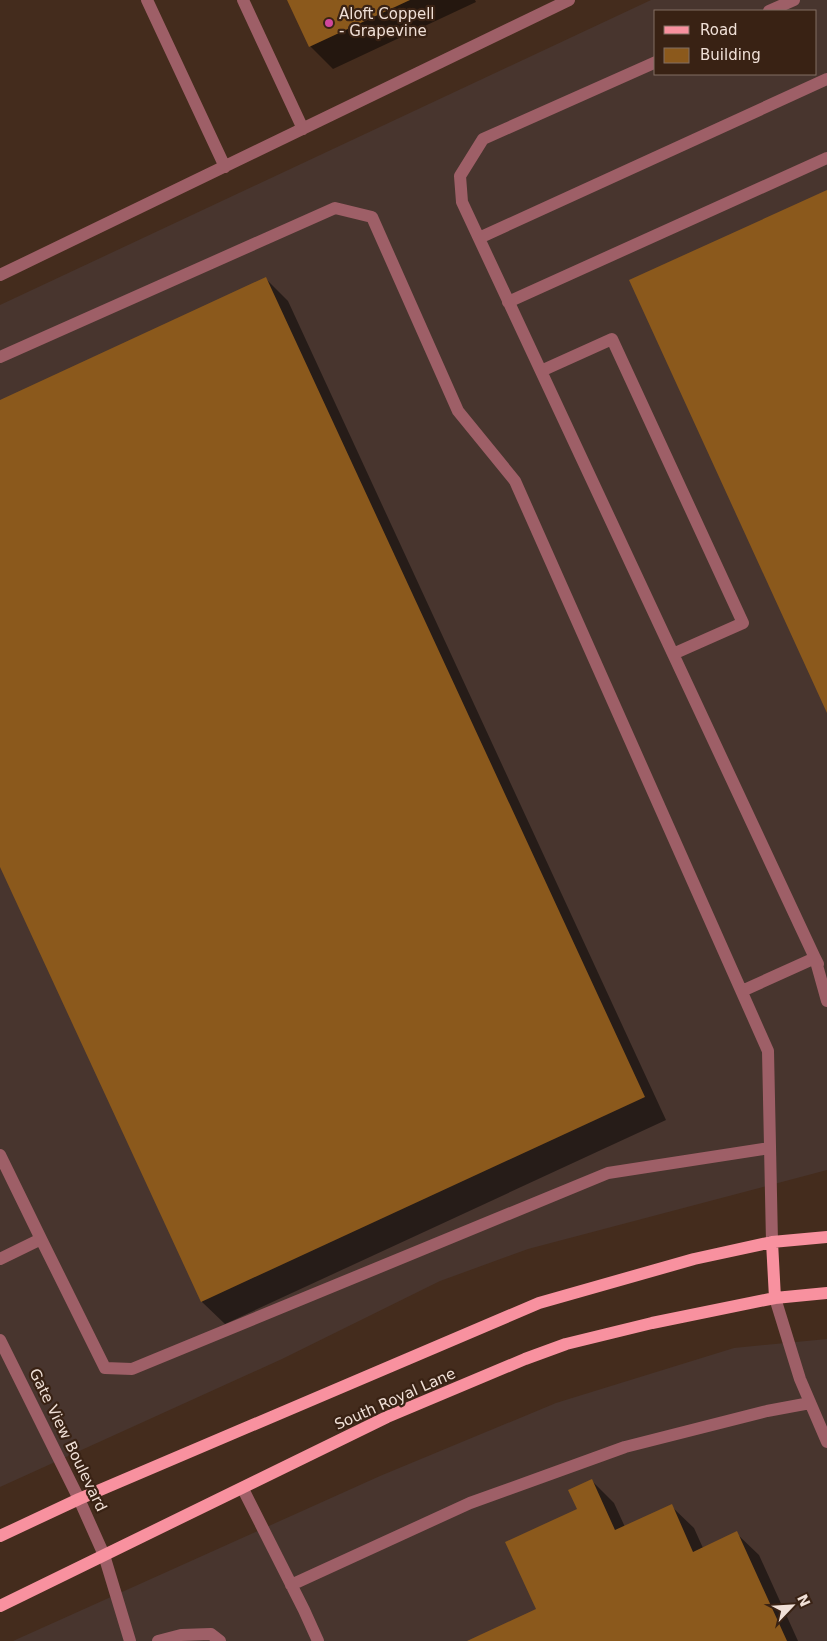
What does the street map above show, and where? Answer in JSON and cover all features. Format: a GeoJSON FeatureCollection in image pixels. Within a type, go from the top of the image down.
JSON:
{"type":"FeatureCollection","features":[{"type":"Feature","properties":{"kind":"main road","name":"South Royal Lane"},"geometry":{"type":"LineString","coordinates":[[0,1536],[79,1499],[540,1303],[694,1259],[772,1242],[827,1237]]}},
{"type":"Feature","properties":{"kind":"main road"},"geometry":{"type":"LineString","coordinates":[[772,1242],[775,1298]]}},
{"type":"Feature","properties":{"kind":"main road","name":"South Royal Lane"},"geometry":{"type":"LineString","coordinates":[[0,1606],[243,1489],[387,1417],[525,1359],[566,1344],[652,1323],[775,1298],[827,1292]]}},
{"type":"Feature","properties":{"kind":"street"},"geometry":{"type":"LineString","coordinates":[[147,0],[225,166]]}},
{"type":"Feature","properties":{"kind":"street"},"geometry":{"type":"LineString","coordinates":[[243,0],[303,129]]}},
{"type":"Feature","properties":{"kind":"street"},"geometry":{"type":"LineString","coordinates":[[0,275],[303,129],[548,4],[569,0]]}},
{"type":"Feature","properties":{"kind":"street"},"geometry":{"type":"LineString","coordinates":[[771,10],[794,0]]}},
{"type":"Feature","properties":{"kind":"street"},"geometry":{"type":"LineString","coordinates":[[654,63],[483,139],[460,176],[462,202],[827,982]]}},
{"type":"Feature","properties":{"kind":"street"},"geometry":{"type":"LineString","coordinates":[[479,238],[827,79]]}},
{"type":"Feature","properties":{"kind":"street"},"geometry":{"type":"LineString","coordinates":[[508,302],[827,158]]}},
{"type":"Feature","properties":{"kind":"street"},"geometry":{"type":"LineString","coordinates":[[0,358],[335,208],[372,217],[458,411],[515,480],[768,1051],[772,1242]]}},
{"type":"Feature","properties":{"kind":"street"},"geometry":{"type":"LineString","coordinates":[[540,371],[612,340],[743,623],[673,654]]}},
{"type":"Feature","properties":{"kind":"street"},"geometry":{"type":"LineString","coordinates":[[742,991],[815,958]]}},
{"type":"Feature","properties":{"kind":"street"},"geometry":{"type":"LineString","coordinates":[[815,958],[827,1001]]}},
{"type":"Feature","properties":{"kind":"street"},"geometry":{"type":"LineString","coordinates":[[0,1155],[105,1368],[132,1369],[608,1173],[770,1148]]}},
{"type":"Feature","properties":{"kind":"street"},"geometry":{"type":"LineString","coordinates":[[0,1258],[41,1240]]}},
{"type":"Feature","properties":{"kind":"street"},"geometry":{"type":"LineString","coordinates":[[775,1298],[800,1379],[827,1442]]}},
{"type":"Feature","properties":{"kind":"street","name":"Gate View Boulevard"},"geometry":{"type":"LineString","coordinates":[[0,1340],[79,1499],[104,1555],[130,1641]]}},
{"type":"Feature","properties":{"kind":"street"},"geometry":{"type":"LineString","coordinates":[[292,1585],[470,1502],[625,1447],[767,1410],[810,1403]]}},
{"type":"Feature","properties":{"kind":"street"},"geometry":{"type":"LineString","coordinates":[[243,1489],[318,1641]]}},
{"type":"Feature","properties":{"kind":"street"},"geometry":{"type":"LineString","coordinates":[[158,1641],[181,1635],[211,1634],[220,1641]]}},
{"type":"Feature","properties":{"kind":"shaded area"},"geometry":{"type":"Polygon","coordinates":[[[651,0],[827,0],[827,1170],[528,1249],[440,1281],[282,1359],[0,1487],[0,305],[651,0]]]}},
{"type":"Feature","properties":{"kind":"shaded area"},"geometry":{"type":"Polygon","coordinates":[[[827,1339],[827,1641],[13,1641],[380,1476],[556,1403],[734,1348],[827,1339]]]}},
{"type":"Feature","properties":{"kind":"building","name":"Aloft Coppell - Grapevine"},"geometry":{"type":"Polygon","coordinates":[[[287,0],[410,0],[309,47],[287,0]]]}},
{"type":"Feature","properties":{"kind":"building"},"geometry":{"type":"Polygon","coordinates":[[[827,190],[827,713],[629,280],[827,190]]]}},
{"type":"Feature","properties":{"kind":"building"},"geometry":{"type":"Polygon","coordinates":[[[266,277],[645,1097],[201,1302],[0,867],[0,400],[266,277]]]}},
{"type":"Feature","properties":{"kind":"building"},"geometry":{"type":"Polygon","coordinates":[[[592,1479],[615,1530],[672,1504],[693,1552],[737,1531],[787,1641],[467,1641],[536,1609],[505,1542],[577,1509],[568,1490],[592,1479]]]}},
{"type":"Feature","properties":{"kind":"place","name":"Aloft Coppell - Grapevine"},"geometry":{"type":"Point","coordinates":[329,23]}}]}
